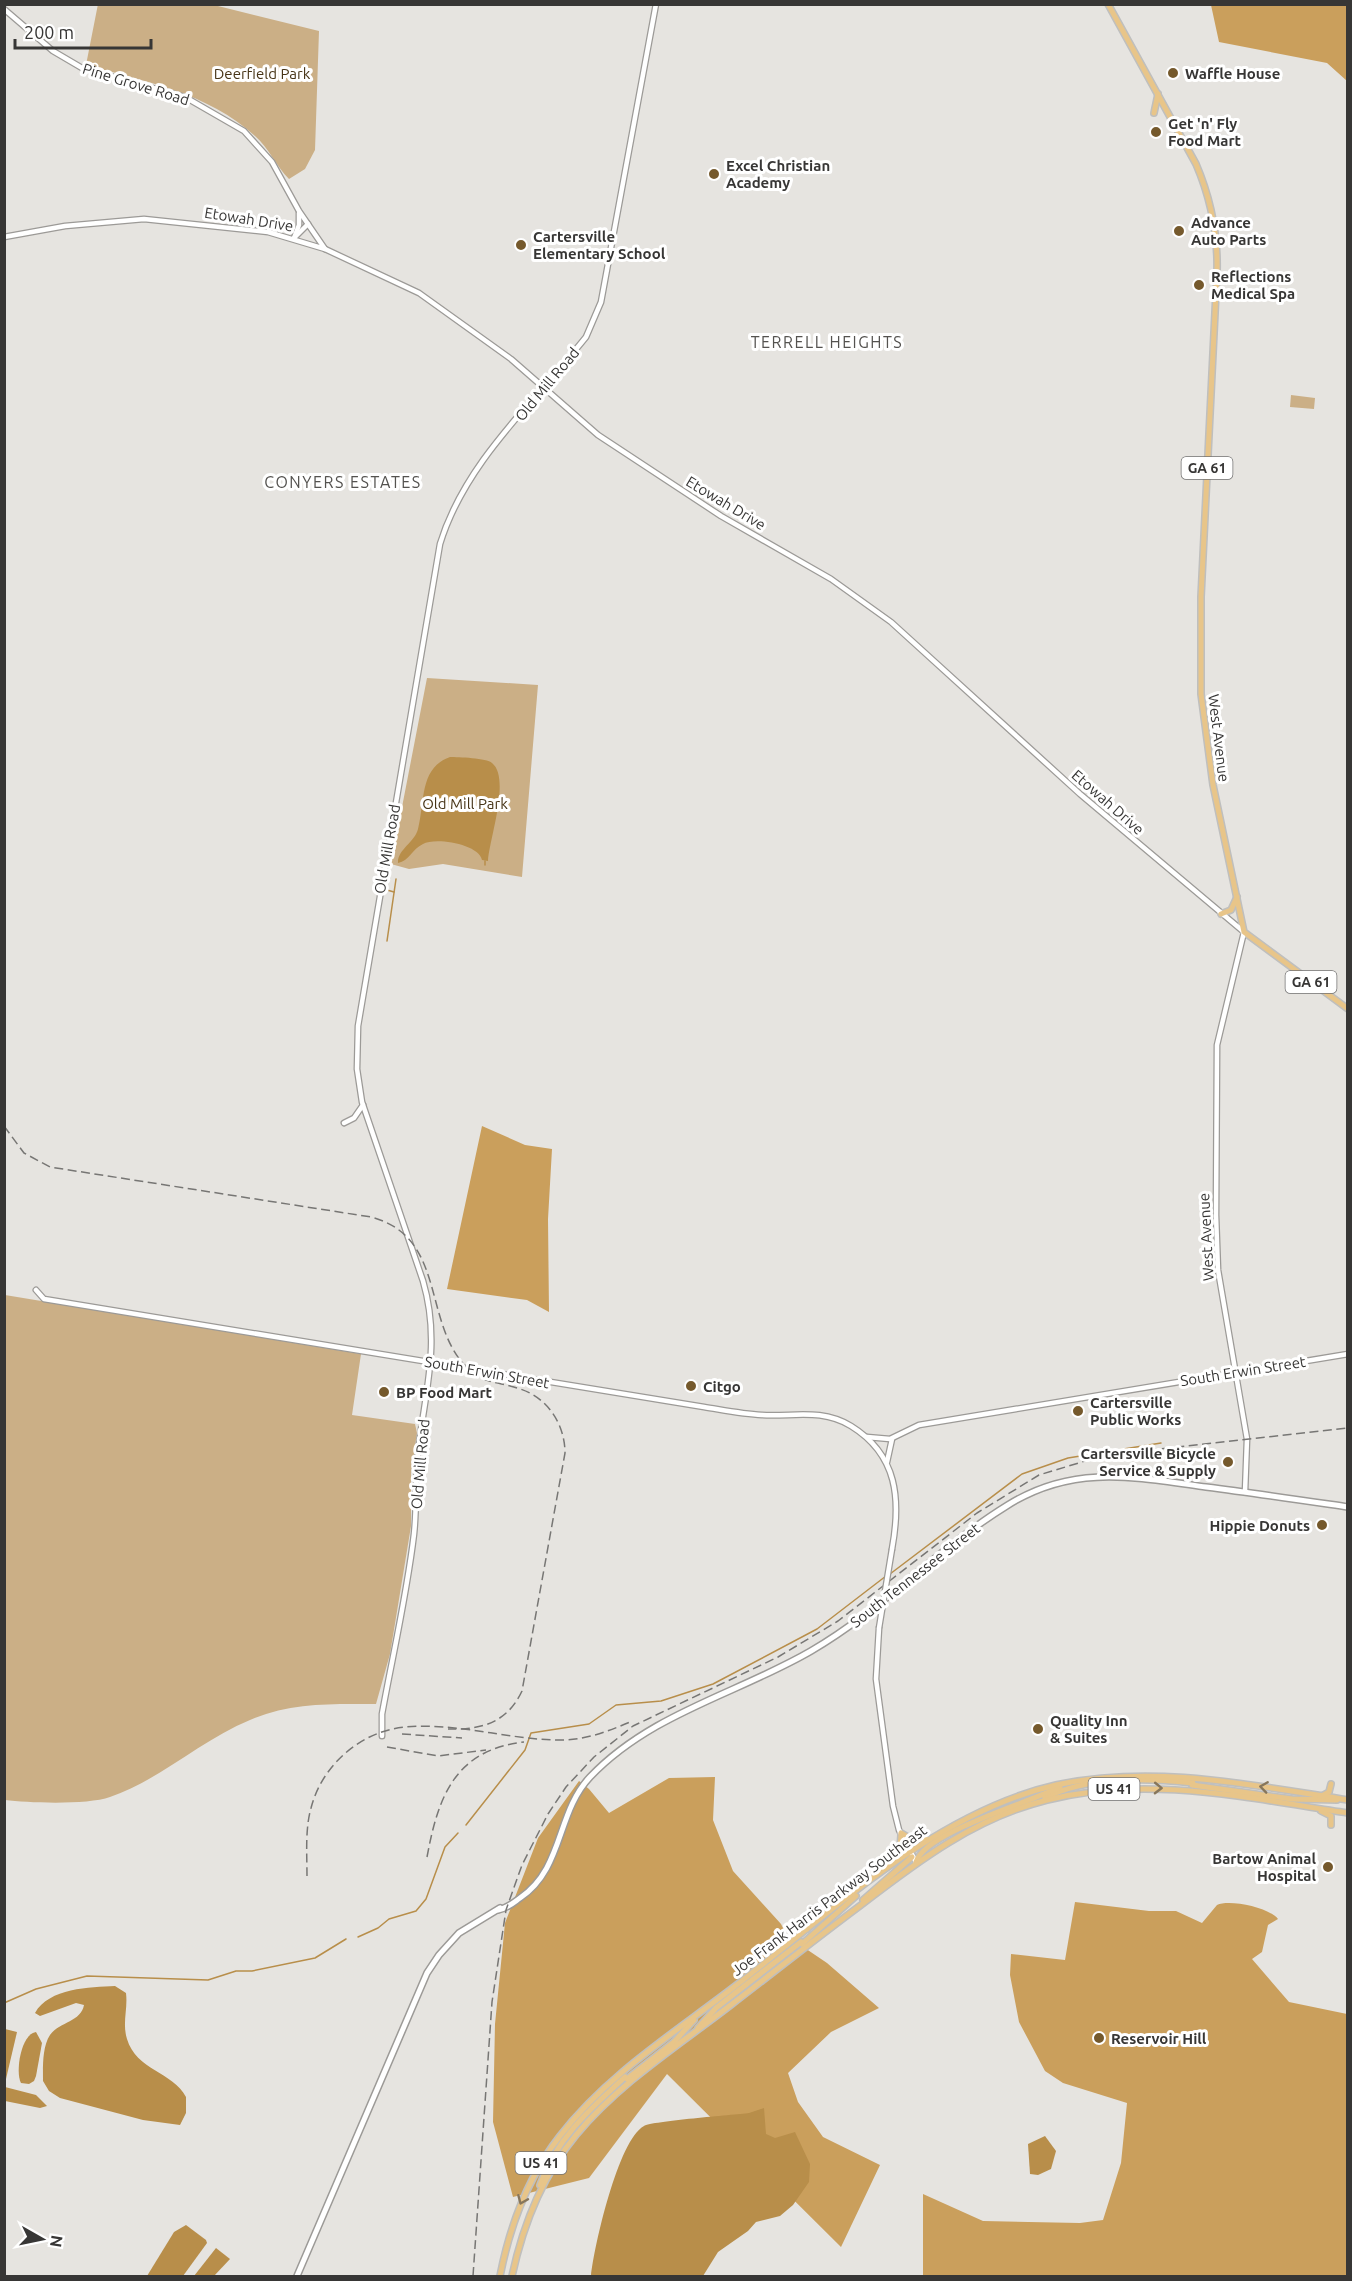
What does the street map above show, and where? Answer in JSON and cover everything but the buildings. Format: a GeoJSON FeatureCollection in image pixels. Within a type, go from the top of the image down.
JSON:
{"type":"FeatureCollection","features":[{"type":"Feature","properties":{"kind":"main road","name":"West Avenue"},"geometry":{"type":"LineString","coordinates":[[1108,4],[1158,93],[1206,186],[1216,240],[1200,624],[1201,694],[1213,784],[1244,932]]}},
{"type":"Feature","properties":{"kind":"main road"},"geometry":{"type":"LineString","coordinates":[[1154,113],[1158,93]]}},
{"type":"Feature","properties":{"kind":"main road"},"geometry":{"type":"LineString","coordinates":[[1221,914],[1230,909],[1237,895]]}},
{"type":"Feature","properties":{"kind":"main road","name":"Etowah Drive"},"geometry":{"type":"LineString","coordinates":[[1244,932],[1347,1010]]}},
{"type":"Feature","properties":{"kind":"main road","name":"South Tennessee Street"},"geometry":{"type":"LineString","coordinates":[[297,2277],[427,1973],[438,1956],[459,1933],[516,1901],[541,1879],[557,1847],[566,1814],[576,1794],[596,1771],[631,1742],[691,1707],[770,1672],[825,1642],[1018,1499],[1064,1481],[1103,1475],[1136,1477],[1347,1507]]}},
{"type":"Feature","properties":{"kind":"main road","name":"Joe Frank Harris Parkway Southeast"},"geometry":{"type":"LineString","coordinates":[[512,2277],[535,2201],[576,2135],[626,2078],[694,2034],[856,1908],[931,1838],[996,1804],[1063,1784],[1107,1777],[1165,1775],[1346,1799]]}},
{"type":"Feature","properties":{"kind":"main road"},"geometry":{"type":"LineString","coordinates":[[1038,1803],[1062,1792],[1098,1784],[1148,1780],[1193,1784],[1292,1799],[1346,1799]]}},
{"type":"Feature","properties":{"kind":"main road"},"geometry":{"type":"LineString","coordinates":[[913,1857],[964,1827],[1063,1784]]}},
{"type":"Feature","properties":{"kind":"main road"},"geometry":{"type":"LineString","coordinates":[[1322,1796],[1329,1792],[1332,1784]]}},
{"type":"Feature","properties":{"kind":"main road","name":"Joe Frank Harris Parkway Southeast"},"geometry":{"type":"LineString","coordinates":[[500,2277],[515,2217],[539,2167],[573,2119],[626,2078],[699,2013],[890,1867],[968,1831],[1038,1803],[1105,1790],[1153,1787],[1192,1790],[1347,1813]]}},
{"type":"Feature","properties":{"kind":"main road"},"geometry":{"type":"LineString","coordinates":[[1314,1808],[1329,1815],[1331,1825]]}},
{"type":"Feature","properties":{"kind":"main road"},"geometry":{"type":"LineString","coordinates":[[890,1867],[899,1852],[900,1834],[914,1840],[931,1838]]}},
{"type":"Feature","properties":{"kind":"main road"},"geometry":{"type":"LineString","coordinates":[[694,2034],[716,2008],[801,1943],[844,1908],[866,1886]]}},
{"type":"Feature","properties":{"kind":"main road"},"geometry":{"type":"LineString","coordinates":[[790,1929],[808,1929]]}},
{"type":"Feature","properties":{"kind":"street","name":"Old Mill Road"},"geometry":{"type":"LineString","coordinates":[[382,1736],[381,1717],[412,1545],[418,1453],[432,1363],[432,1328],[426,1292],[363,1105],[357,1069],[357,1026],[438,554],[451,514],[468,483],[586,337],[602,302],[656,4]]}},
{"type":"Feature","properties":{"kind":"street","name":"Pine Grove Road"},"geometry":{"type":"LineString","coordinates":[[4,9],[67,61],[82,68],[185,97],[233,124],[256,141],[268,156],[325,249]]}},
{"type":"Feature","properties":{"kind":"street"},"geometry":{"type":"LineString","coordinates":[[294,238],[299,222],[299,210]]}},
{"type":"Feature","properties":{"kind":"street","name":"Etowah Drive"},"geometry":{"type":"LineString","coordinates":[[4,237],[64,226],[144,219],[294,238],[325,249],[419,293],[499,350],[578,420],[612,445],[721,516],[831,579],[891,622],[1080,794],[1244,932]]}},
{"type":"Feature","properties":{"kind":"street"},"geometry":{"type":"LineString","coordinates":[[294,238],[308,224]]}},
{"type":"Feature","properties":{"kind":"street","name":"West Avenue"},"geometry":{"type":"LineString","coordinates":[[1244,932],[1216,1055],[1217,1260],[1247,1439],[1245,1492]]}},
{"type":"Feature","properties":{"kind":"street"},"geometry":{"type":"LineString","coordinates":[[345,1123],[354,1118],[363,1105]]}},
{"type":"Feature","properties":{"kind":"street","name":"South Erwin Street"},"geometry":{"type":"LineString","coordinates":[[36,1290],[44,1299],[432,1363],[754,1414],[813,1414],[840,1421],[864,1436],[878,1450],[893,1438],[920,1425],[1347,1354]]}},
{"type":"Feature","properties":{"kind":"street"},"geometry":{"type":"LineString","coordinates":[[864,1436],[877,1440],[893,1438],[887,1464]]}},
{"type":"Feature","properties":{"kind":"street"},"geometry":{"type":"LineString","coordinates":[[878,1450],[887,1464],[898,1503],[875,1657],[876,1678],[894,1813],[900,1834],[913,1857]]}},
{"type":"Feature","properties":{"kind":"green space","name":"Deerfield Park"},"geometry":{"type":"Polygon","coordinates":[[[98,4],[214,5],[319,31],[315,150],[305,169],[289,179],[255,136],[237,121],[196,99],[153,83],[86,65],[98,4]]]}},
{"type":"Feature","properties":{"kind":"green space"},"geometry":{"type":"Polygon","coordinates":[[[1291,395],[1315,398],[1314,409],[1290,407],[1291,395]]]}},
{"type":"Feature","properties":{"kind":"green space","name":"Old Mill Park"},"geometry":{"type":"Polygon","coordinates":[[[427,678],[538,685],[522,877],[443,864],[409,869],[391,864],[427,678]]]}},
{"type":"Feature","properties":{"kind":"green space"},"geometry":{"type":"Polygon","coordinates":[[[5,1295],[361,1354],[352,1415],[415,1424],[417,1433],[411,1473],[411,1526],[390,1654],[376,1704],[312,1705],[265,1714],[214,1738],[146,1781],[100,1800],[58,1803],[5,1800],[5,1295]]]}},
{"type":"Feature","properties":{"kind":"shaded area"},"geometry":{"type":"Polygon","coordinates":[[[1211,5],[1347,5],[1347,81],[1327,63],[1219,42],[1211,5]]]}},
{"type":"Feature","properties":{"kind":"shaded area"},"geometry":{"type":"Polygon","coordinates":[[[450,757],[489,761],[497,771],[500,782],[498,810],[488,861],[482,860],[479,854],[465,846],[437,841],[423,844],[405,860],[398,863],[400,854],[418,829],[428,777],[440,762],[450,757]]]}},
{"type":"Feature","properties":{"kind":"shaded area"},"geometry":{"type":"Polygon","coordinates":[[[482,1126],[525,1145],[552,1149],[548,1219],[549,1312],[527,1300],[447,1289],[482,1126]]]}},
{"type":"Feature","properties":{"kind":"shaded area"},"geometry":{"type":"Polygon","coordinates":[[[715,1777],[713,1820],[733,1871],[781,1924],[787,1936],[827,1963],[879,2008],[831,2032],[788,2073],[798,2102],[823,2137],[880,2165],[841,2247],[667,2074],[589,2178],[513,2197],[493,2122],[495,2024],[505,1923],[538,1838],[579,1781],[589,1789],[609,1813],[669,1778],[715,1777]]]}},
{"type":"Feature","properties":{"kind":"shaded area"},"geometry":{"type":"Polygon","coordinates":[[[1075,1902],[1149,1911],[1176,1911],[1202,1923],[1217,1905],[1231,1903],[1259,1908],[1278,1919],[1268,1925],[1262,1952],[1252,1959],[1289,2002],[1347,2014],[1347,2276],[923,2276],[923,2194],[983,2221],[1080,2223],[1103,2220],[1121,2163],[1127,2103],[1063,2083],[1045,2071],[1019,2022],[1010,1975],[1011,1954],[1065,1960],[1075,1902]]]}},
{"type":"Feature","properties":{"kind":"shaded area"},"geometry":{"type":"Polygon","coordinates":[[[115,1986],[126,1993],[125,2027],[132,2049],[138,2058],[173,2082],[186,2097],[186,2113],[180,2125],[143,2120],[60,2098],[49,2091],[43,2081],[44,2051],[47,2040],[59,2027],[79,2015],[84,2005],[76,2003],[40,2016],[35,2013],[41,2005],[50,1998],[71,1990],[115,1986]]]}},
{"type":"Feature","properties":{"kind":"shaded area"},"geometry":{"type":"Polygon","coordinates":[[[5,2029],[17,2032],[6,2079],[4,2078],[5,2029]]]}},
{"type":"Feature","properties":{"kind":"shaded area"},"geometry":{"type":"Polygon","coordinates":[[[36,2032],[42,2043],[36,2076],[29,2084],[21,2083],[19,2063],[23,2046],[26,2039],[36,2032]]]}},
{"type":"Feature","properties":{"kind":"shaded area"},"geometry":{"type":"Polygon","coordinates":[[[5,2087],[36,2095],[47,2106],[40,2108],[5,2101],[5,2087]]]}},
{"type":"Feature","properties":{"kind":"shaded area"},"geometry":{"type":"Polygon","coordinates":[[[764,2108],[766,2134],[775,2138],[795,2132],[810,2164],[809,2182],[793,2205],[780,2216],[756,2222],[748,2231],[718,2252],[703,2276],[591,2276],[609,2195],[625,2151],[634,2135],[650,2124],[749,2113],[764,2108]]]}},
{"type":"Feature","properties":{"kind":"shaded area"},"geometry":{"type":"Polygon","coordinates":[[[1045,2136],[1056,2151],[1051,2169],[1038,2175],[1030,2174],[1028,2144],[1045,2136]]]}},
{"type":"Feature","properties":{"kind":"shaded area"},"geometry":{"type":"Polygon","coordinates":[[[186,2225],[207,2243],[183,2276],[147,2276],[174,2232],[186,2225]]]}},
{"type":"Feature","properties":{"kind":"shaded area"},"geometry":{"type":"Polygon","coordinates":[[[216,2248],[230,2259],[214,2276],[194,2276],[216,2248]]]}},
{"type":"Feature","properties":{"kind":"waterway"},"geometry":{"type":"LineString","coordinates":[[387,941],[396,879]]}},
{"type":"Feature","properties":{"kind":"waterway"},"geometry":{"type":"LineString","coordinates":[[387,890],[394,892]]}},
{"type":"Feature","properties":{"kind":"waterway"},"geometry":{"type":"LineString","coordinates":[[890,1574],[1022,1474],[1068,1458],[1161,1443]]}},
{"type":"Feature","properties":{"kind":"waterway"},"geometry":{"type":"LineString","coordinates":[[466,1825],[525,1750],[531,1733],[589,1724],[616,1705],[661,1701],[713,1684],[817,1629],[886,1576]]}},
{"type":"Feature","properties":{"kind":"waterway"},"geometry":{"type":"LineString","coordinates":[[358,1937],[378,1928],[389,1919],[416,1911],[426,1899],[445,1847],[458,1833]]}},
{"type":"Feature","properties":{"kind":"waterway"},"geometry":{"type":"LineString","coordinates":[[4,2003],[36,1989],[87,1976],[208,1980],[236,1971],[252,1971],[315,1958],[346,1939]]}},
{"type":"Feature","properties":{"kind":"railway"},"geometry":{"type":"LineString","coordinates":[[4,1078],[5,1073]]}},
{"type":"Feature","properties":{"kind":"railway"},"geometry":{"type":"LineString","coordinates":[[4,1126],[24,1153],[50,1167],[371,1217],[396,1228],[413,1244],[424,1265],[446,1334],[457,1356],[474,1374],[489,1381],[528,1392],[537,1397],[552,1413],[562,1432],[565,1453],[522,1691],[509,1711],[492,1722],[471,1728],[448,1729]]}},
{"type":"Feature","properties":{"kind":"railway"},"geometry":{"type":"LineString","coordinates":[[473,2276],[492,2002],[506,1910],[522,1865],[548,1814],[566,1787],[594,1757],[633,1726],[778,1657],[838,1621],[977,1513],[1039,1475],[1105,1455],[1348,1428]]}},
{"type":"Feature","properties":{"kind":"railway"},"geometry":{"type":"LineString","coordinates":[[307,1876],[308,1825],[316,1792],[334,1765],[346,1753],[373,1735],[405,1727],[425,1726],[525,1738],[565,1740],[598,1734],[630,1722]]}},
{"type":"Feature","properties":{"kind":"railway"},"geometry":{"type":"LineString","coordinates":[[402,1734],[462,1738]]}},
{"type":"Feature","properties":{"kind":"railway"},"geometry":{"type":"LineString","coordinates":[[427,1857],[437,1815],[453,1780],[465,1766],[481,1755],[500,1747],[524,1742]]}},
{"type":"Feature","properties":{"kind":"railway"},"geometry":{"type":"LineString","coordinates":[[387,1747],[438,1756],[486,1750]]}},
{"type":"Feature","properties":{"kind":"place","name":"Waffle House"},"geometry":{"type":"Point","coordinates":[1173,73]}},
{"type":"Feature","properties":{"kind":"place","name":"Get 'n' Fly Food Mart"},"geometry":{"type":"Point","coordinates":[1156,132]}},
{"type":"Feature","properties":{"kind":"place","name":"Excel Christian Academy"},"geometry":{"type":"Point","coordinates":[714,174]}},
{"type":"Feature","properties":{"kind":"place","name":"Advance Auto Parts"},"geometry":{"type":"Point","coordinates":[1179,231]}},
{"type":"Feature","properties":{"kind":"place","name":"Cartersville Elementary School"},"geometry":{"type":"Point","coordinates":[521,245]}},
{"type":"Feature","properties":{"kind":"place","name":"Reflections Medical Spa"},"geometry":{"type":"Point","coordinates":[1199,285]}},
{"type":"Feature","properties":{"kind":"place","name":"Citgo"},"geometry":{"type":"Point","coordinates":[691,1386]}},
{"type":"Feature","properties":{"kind":"place","name":"BP Food Mart"},"geometry":{"type":"Point","coordinates":[384,1392]}},
{"type":"Feature","properties":{"kind":"place","name":"Cartersville Public Works"},"geometry":{"type":"Point","coordinates":[1078,1411]}},
{"type":"Feature","properties":{"kind":"place","name":"Cartersville Bicycle Service & Supply"},"geometry":{"type":"Point","coordinates":[1228,1462]}},
{"type":"Feature","properties":{"kind":"place","name":"Hippie Donuts"},"geometry":{"type":"Point","coordinates":[1322,1525]}},
{"type":"Feature","properties":{"kind":"place","name":"Quality Inn & Suites"},"geometry":{"type":"Point","coordinates":[1038,1729]}},
{"type":"Feature","properties":{"kind":"place","name":"Bartow Animal Hospital"},"geometry":{"type":"Point","coordinates":[1328,1867]}},
{"type":"Feature","properties":{"kind":"place","name":"Reservoir Hill"},"geometry":{"type":"Point","coordinates":[1099,2038]}},
{"type":"Feature","properties":{"kind":"district","name":"TERRELL HEIGHTS"},"geometry":{"type":"Point","coordinates":[827,342]}},
{"type":"Feature","properties":{"kind":"district","name":"CONYERS ESTATES"},"geometry":{"type":"Point","coordinates":[343,482]}}]}
